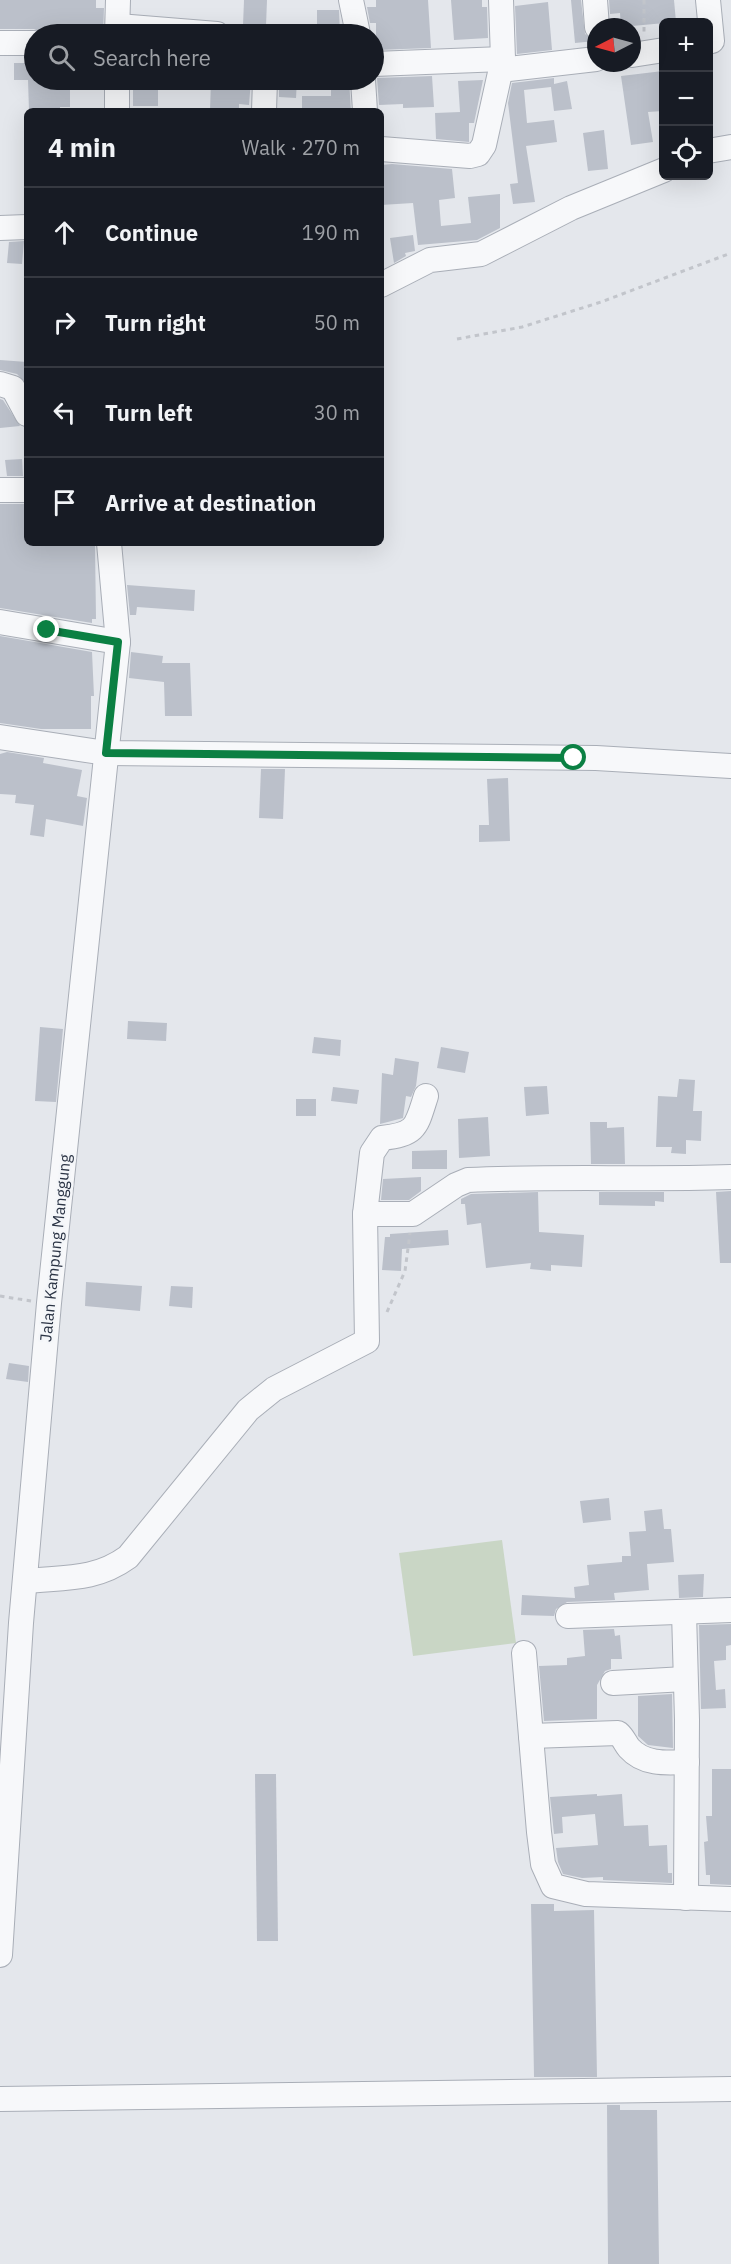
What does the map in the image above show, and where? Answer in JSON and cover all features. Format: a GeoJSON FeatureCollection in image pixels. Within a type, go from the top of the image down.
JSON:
{"type":"FeatureCollection","features":[{"type":"Feature","properties":{"kind":"street"},"geometry":{"type":"LineString","coordinates":[[118,0],[118,24]]}},
{"type":"Feature","properties":{"kind":"street"},"geometry":{"type":"LineString","coordinates":[[351,0],[356,24]]}},
{"type":"Feature","properties":{"kind":"street"},"geometry":{"type":"LineString","coordinates":[[384,149],[470,156],[478,154],[484,145],[502,65],[501,0]]}},
{"type":"Feature","properties":{"kind":"street"},"geometry":{"type":"LineString","coordinates":[[595,0],[596,18]]}},
{"type":"Feature","properties":{"kind":"street"},"geometry":{"type":"LineString","coordinates":[[708,0],[717,41]]}},
{"type":"Feature","properties":{"kind":"street"},"geometry":{"type":"LineString","coordinates":[[0,43],[24,43]]}},
{"type":"Feature","properties":{"kind":"street"},"geometry":{"type":"LineString","coordinates":[[384,64],[502,65],[587,60]]}},
{"type":"Feature","properties":{"kind":"street"},"geometry":{"type":"LineString","coordinates":[[117,90],[117,108]]}},
{"type":"Feature","properties":{"kind":"street"},"geometry":{"type":"LineString","coordinates":[[264,108],[265,90]]}},
{"type":"Feature","properties":{"kind":"street"},"geometry":{"type":"LineString","coordinates":[[364,90],[365,108]]}},
{"type":"Feature","properties":{"kind":"street"},"geometry":{"type":"LineString","coordinates":[[713,150],[731,147]]}},
{"type":"Feature","properties":{"kind":"street"},"geometry":{"type":"LineString","coordinates":[[384,277],[430,260],[481,254],[572,208],[659,172]]}},
{"type":"Feature","properties":{"kind":"street"},"geometry":{"type":"LineString","coordinates":[[0,228],[24,227]]}},
{"type":"Feature","properties":{"kind":"street"},"geometry":{"type":"LineString","coordinates":[[0,384],[13,388],[24,408]]}},
{"type":"Feature","properties":{"kind":"street"},"geometry":{"type":"LineString","coordinates":[[0,490],[24,490]]}},
{"type":"Feature","properties":{"kind":"street","name":"Jalan Kampung Manggung"},"geometry":{"type":"LineString","coordinates":[[0,1955],[26,1581],[49,1303],[118,642],[109,546]]}},
{"type":"Feature","properties":{"kind":"street"},"geometry":{"type":"LineString","coordinates":[[0,622],[118,642]]}},
{"type":"Feature","properties":{"kind":"street"},"geometry":{"type":"LineString","coordinates":[[0,736],[106,753],[596,758],[731,766]]}},
{"type":"Feature","properties":{"kind":"street"},"geometry":{"type":"LineString","coordinates":[[26,1581],[89,1576],[110,1570],[128,1557],[248,1410],[274,1389],[367,1341],[365,1214],[372,1153],[382,1138],[404,1136],[416,1127],[426,1096]]}},
{"type":"Feature","properties":{"kind":"street"},"geometry":{"type":"LineString","coordinates":[[365,1214],[413,1214],[463,1181],[548,1177],[625,1179],[731,1177]]}},
{"type":"Feature","properties":{"kind":"street"},"geometry":{"type":"LineString","coordinates":[[568,1616],[731,1610]]}},
{"type":"Feature","properties":{"kind":"street"},"geometry":{"type":"LineString","coordinates":[[684,1612],[687,1762],[686,1898]]}},
{"type":"Feature","properties":{"kind":"street"},"geometry":{"type":"LineString","coordinates":[[524,1653],[543,1864],[554,1886],[586,1894],[731,1899]]}},
{"type":"Feature","properties":{"kind":"street"},"geometry":{"type":"LineString","coordinates":[[613,1683],[685,1679]]}},
{"type":"Feature","properties":{"kind":"street"},"geometry":{"type":"LineString","coordinates":[[531,1736],[618,1733],[629,1748],[647,1759],[657,1763],[687,1762]]}},
{"type":"Feature","properties":{"kind":"street"},"geometry":{"type":"LineString","coordinates":[[0,2098],[731,2089]]}},
{"type":"Feature","properties":{"kind":"path"},"geometry":{"type":"LineString","coordinates":[[644,0],[646,53]]}},
{"type":"Feature","properties":{"kind":"path"},"geometry":{"type":"LineString","coordinates":[[457,339],[533,323],[601,302],[731,253]]}},
{"type":"Feature","properties":{"kind":"path"},"geometry":{"type":"LineString","coordinates":[[367,1341],[387,1312],[405,1271],[413,1214]]}},
{"type":"Feature","properties":{"kind":"path"},"geometry":{"type":"LineString","coordinates":[[0,1296],[49,1303]]}},
{"type":"Feature","properties":{"kind":"green space"},"geometry":{"type":"Polygon","coordinates":[[[502,1540],[516,1643],[413,1656],[399,1553],[502,1540]]]}},
{"type":"Feature","properties":{"kind":"building"},"geometry":{"type":"Polygon","coordinates":[[[0,0],[96,0],[96,8],[104,8],[103,24],[24,24],[24,29],[0,29],[0,0]]]}},
{"type":"Feature","properties":{"kind":"building"},"geometry":{"type":"Polygon","coordinates":[[[244,0],[267,0],[266,24],[243,24],[244,0]]]}},
{"type":"Feature","properties":{"kind":"building"},"geometry":{"type":"Polygon","coordinates":[[[376,0],[428,0],[431,48],[384,50],[384,24],[370,23],[367,7],[376,7],[376,0]]]}},
{"type":"Feature","properties":{"kind":"building"},"geometry":{"type":"Polygon","coordinates":[[[451,0],[482,0],[482,7],[487,7],[488,38],[454,40],[451,0]]]}},
{"type":"Feature","properties":{"kind":"building"},"geometry":{"type":"Polygon","coordinates":[[[571,0],[581,0],[587,42],[575,43],[571,0]]]}},
{"type":"Feature","properties":{"kind":"building"},"geometry":{"type":"Polygon","coordinates":[[[609,0],[674,0],[676,18],[659,18],[659,24],[641,25],[641,18],[620,18],[620,13],[610,14],[609,0]]]}},
{"type":"Feature","properties":{"kind":"building"},"geometry":{"type":"Polygon","coordinates":[[[548,2],[552,50],[517,54],[515,6],[548,2]]]}},
{"type":"Feature","properties":{"kind":"building"},"geometry":{"type":"Polygon","coordinates":[[[317,10],[339,10],[340,24],[317,24],[317,10]]]}},
{"type":"Feature","properties":{"kind":"building"},"geometry":{"type":"Polygon","coordinates":[[[14,63],[24,63],[24,80],[14,80],[14,63]]]}},
{"type":"Feature","properties":{"kind":"building"},"geometry":{"type":"Polygon","coordinates":[[[659,71],[659,111],[648,112],[653,142],[631,145],[621,76],[659,71]]]}},
{"type":"Feature","properties":{"kind":"building"},"geometry":{"type":"Polygon","coordinates":[[[432,76],[434,107],[403,108],[403,104],[379,105],[378,90],[384,90],[384,78],[432,76]]]}},
{"type":"Feature","properties":{"kind":"building"},"geometry":{"type":"Polygon","coordinates":[[[554,78],[554,84],[567,81],[572,109],[554,111],[551,87],[524,90],[527,123],[554,120],[557,142],[526,146],[535,202],[513,204],[510,184],[518,183],[508,103],[512,83],[554,78]]]}},
{"type":"Feature","properties":{"kind":"building"},"geometry":{"type":"Polygon","coordinates":[[[483,80],[474,123],[469,123],[469,142],[436,139],[435,113],[460,112],[458,81],[483,80]]]}},
{"type":"Feature","properties":{"kind":"building"},"geometry":{"type":"Polygon","coordinates":[[[28,90],[70,90],[70,107],[29,108],[28,90]]]}},
{"type":"Feature","properties":{"kind":"building"},"geometry":{"type":"Polygon","coordinates":[[[133,90],[158,90],[158,106],[133,106],[133,90]]]}},
{"type":"Feature","properties":{"kind":"building"},"geometry":{"type":"Polygon","coordinates":[[[211,90],[250,90],[249,105],[239,104],[239,108],[210,108],[211,90]]]}},
{"type":"Feature","properties":{"kind":"building"},"geometry":{"type":"Polygon","coordinates":[[[279,90],[296,90],[296,98],[279,97],[279,90]]]}},
{"type":"Feature","properties":{"kind":"building"},"geometry":{"type":"Polygon","coordinates":[[[331,90],[350,90],[351,108],[302,108],[302,96],[331,96],[331,90]]]}},
{"type":"Feature","properties":{"kind":"building"},"geometry":{"type":"Polygon","coordinates":[[[604,130],[608,169],[588,171],[583,133],[604,130]]]}},
{"type":"Feature","properties":{"kind":"building"},"geometry":{"type":"Polygon","coordinates":[[[384,165],[452,169],[455,198],[439,200],[441,226],[471,223],[468,197],[500,194],[500,228],[477,240],[418,245],[413,203],[384,205],[384,165]]]}},
{"type":"Feature","properties":{"kind":"building"},"geometry":{"type":"Polygon","coordinates":[[[413,235],[415,251],[405,253],[406,256],[394,263],[390,238],[413,235]]]}},
{"type":"Feature","properties":{"kind":"building"},"geometry":{"type":"Polygon","coordinates":[[[24,241],[22,264],[7,263],[9,242],[24,241]]]}},
{"type":"Feature","properties":{"kind":"building"},"geometry":{"type":"Polygon","coordinates":[[[0,360],[24,362],[24,381],[17,374],[0,370],[0,360]]]}},
{"type":"Feature","properties":{"kind":"building"},"geometry":{"type":"Polygon","coordinates":[[[0,399],[3,400],[20,426],[0,428],[0,399]]]}},
{"type":"Feature","properties":{"kind":"building"},"geometry":{"type":"Polygon","coordinates":[[[22,459],[23,476],[7,476],[5,460],[22,459]]]}},
{"type":"Feature","properties":{"kind":"building"},"geometry":{"type":"Polygon","coordinates":[[[0,504],[24,504],[24,546],[95,546],[96,619],[92,619],[92,623],[0,608],[0,504]]]}},
{"type":"Feature","properties":{"kind":"building"},"geometry":{"type":"Polygon","coordinates":[[[127,585],[195,590],[194,611],[137,607],[136,615],[130,615],[127,585]]]}},
{"type":"Feature","properties":{"kind":"building"},"geometry":{"type":"Polygon","coordinates":[[[0,636],[92,652],[94,696],[91,696],[91,729],[41,729],[0,723],[0,636]]]}},
{"type":"Feature","properties":{"kind":"building"},"geometry":{"type":"Polygon","coordinates":[[[131,652],[163,656],[162,663],[190,663],[192,716],[165,716],[164,682],[129,678],[131,652]]]}},
{"type":"Feature","properties":{"kind":"building"},"geometry":{"type":"Polygon","coordinates":[[[7,752],[44,758],[43,763],[82,770],[77,796],[87,798],[83,826],[46,819],[44,837],[30,835],[34,805],[15,803],[16,795],[0,794],[0,754],[7,752]]]}},
{"type":"Feature","properties":{"kind":"building"},"geometry":{"type":"Polygon","coordinates":[[[261,769],[285,769],[283,819],[259,818],[261,769]]]}},
{"type":"Feature","properties":{"kind":"building"},"geometry":{"type":"Polygon","coordinates":[[[508,778],[510,841],[479,842],[479,825],[489,825],[487,779],[508,778]]]}},
{"type":"Feature","properties":{"kind":"building"},"geometry":{"type":"Polygon","coordinates":[[[128,1021],[167,1023],[166,1041],[127,1039],[128,1021]]]}},
{"type":"Feature","properties":{"kind":"building"},"geometry":{"type":"Polygon","coordinates":[[[40,1027],[63,1029],[56,1102],[35,1101],[40,1027]]]}},
{"type":"Feature","properties":{"kind":"building"},"geometry":{"type":"Polygon","coordinates":[[[314,1037],[341,1040],[340,1056],[312,1053],[314,1037]]]}},
{"type":"Feature","properties":{"kind":"building"},"geometry":{"type":"Polygon","coordinates":[[[441,1047],[469,1052],[465,1073],[437,1068],[441,1047]]]}},
{"type":"Feature","properties":{"kind":"building"},"geometry":{"type":"Polygon","coordinates":[[[395,1058],[419,1062],[416,1086],[411,1097],[406,1096],[403,1118],[380,1124],[382,1073],[393,1075],[395,1058]]]}},
{"type":"Feature","properties":{"kind":"building"},"geometry":{"type":"Polygon","coordinates":[[[679,1079],[695,1080],[693,1111],[702,1111],[701,1141],[686,1140],[686,1154],[671,1153],[672,1147],[656,1147],[658,1096],[677,1097],[679,1079]]]}},
{"type":"Feature","properties":{"kind":"building"},"geometry":{"type":"Polygon","coordinates":[[[547,1086],[549,1114],[526,1116],[524,1087],[547,1086]]]}},
{"type":"Feature","properties":{"kind":"building"},"geometry":{"type":"Polygon","coordinates":[[[333,1087],[359,1090],[357,1104],[331,1101],[333,1087]]]}},
{"type":"Feature","properties":{"kind":"building"},"geometry":{"type":"Polygon","coordinates":[[[296,1099],[316,1099],[316,1116],[296,1116],[296,1099]]]}},
{"type":"Feature","properties":{"kind":"building"},"geometry":{"type":"Polygon","coordinates":[[[488,1117],[490,1156],[459,1158],[458,1119],[488,1117]]]}},
{"type":"Feature","properties":{"kind":"building"},"geometry":{"type":"Polygon","coordinates":[[[590,1122],[607,1122],[607,1128],[624,1127],[625,1164],[591,1164],[590,1122]]]}},
{"type":"Feature","properties":{"kind":"building"},"geometry":{"type":"Polygon","coordinates":[[[447,1150],[447,1169],[412,1169],[412,1151],[447,1150]]]}},
{"type":"Feature","properties":{"kind":"building"},"geometry":{"type":"Polygon","coordinates":[[[421,1177],[421,1191],[409,1200],[381,1200],[383,1179],[421,1177]]]}},
{"type":"Feature","properties":{"kind":"building"},"geometry":{"type":"Polygon","coordinates":[[[731,1191],[731,1263],[720,1263],[716,1192],[731,1191]]]}},
{"type":"Feature","properties":{"kind":"building"},"geometry":{"type":"Polygon","coordinates":[[[538,1192],[539,1232],[584,1235],[582,1267],[551,1265],[551,1271],[530,1269],[531,1263],[486,1268],[481,1223],[467,1225],[465,1204],[461,1204],[461,1199],[471,1194],[538,1192]]]}},
{"type":"Feature","properties":{"kind":"building"},"geometry":{"type":"Polygon","coordinates":[[[599,1192],[664,1192],[664,1202],[655,1201],[655,1206],[599,1205],[599,1192]]]}},
{"type":"Feature","properties":{"kind":"building"},"geometry":{"type":"Polygon","coordinates":[[[448,1230],[449,1245],[402,1249],[401,1271],[382,1270],[385,1237],[390,1237],[390,1234],[448,1230]]]}},
{"type":"Feature","properties":{"kind":"building"},"geometry":{"type":"Polygon","coordinates":[[[86,1282],[142,1286],[140,1311],[85,1306],[86,1282]]]}},
{"type":"Feature","properties":{"kind":"building"},"geometry":{"type":"Polygon","coordinates":[[[171,1286],[193,1287],[192,1308],[169,1306],[171,1286]]]}},
{"type":"Feature","properties":{"kind":"building"},"geometry":{"type":"Polygon","coordinates":[[[9,1363],[29,1366],[28,1382],[6,1379],[9,1363]]]}},
{"type":"Feature","properties":{"kind":"building"},"geometry":{"type":"Polygon","coordinates":[[[609,1498],[611,1520],[583,1523],[580,1501],[609,1498]]]}},
{"type":"Feature","properties":{"kind":"building"},"geometry":{"type":"Polygon","coordinates":[[[662,1509],[664,1529],[671,1529],[674,1562],[647,1564],[649,1590],[614,1593],[615,1600],[567,1602],[556,1609],[554,1616],[521,1615],[522,1595],[575,1598],[574,1587],[589,1585],[587,1565],[622,1562],[622,1556],[631,1556],[629,1532],[646,1531],[644,1511],[662,1509]]]}},
{"type":"Feature","properties":{"kind":"building"},"geometry":{"type":"Polygon","coordinates":[[[704,1574],[703,1597],[679,1598],[678,1575],[704,1574]]]}},
{"type":"Feature","properties":{"kind":"building"},"geometry":{"type":"Polygon","coordinates":[[[731,1624],[731,1645],[726,1646],[726,1660],[714,1661],[716,1690],[725,1689],[726,1708],[701,1709],[699,1625],[731,1624]]]}},
{"type":"Feature","properties":{"kind":"building"},"geometry":{"type":"Polygon","coordinates":[[[614,1629],[615,1636],[620,1635],[622,1659],[611,1659],[611,1669],[605,1671],[597,1685],[597,1719],[544,1721],[539,1666],[567,1665],[567,1658],[585,1656],[583,1630],[614,1629]]]}},
{"type":"Feature","properties":{"kind":"building"},"geometry":{"type":"Polygon","coordinates":[[[672,1694],[673,1748],[648,1745],[638,1736],[638,1696],[672,1694]]]}},
{"type":"Feature","properties":{"kind":"building"},"geometry":{"type":"Polygon","coordinates":[[[712,1769],[731,1769],[731,1885],[710,1884],[710,1875],[706,1875],[704,1842],[708,1841],[706,1816],[712,1816],[712,1769]]]}},
{"type":"Feature","properties":{"kind":"building"},"geometry":{"type":"Polygon","coordinates":[[[255,1774],[276,1774],[278,1941],[257,1941],[255,1774]]]}},
{"type":"Feature","properties":{"kind":"building"},"geometry":{"type":"Polygon","coordinates":[[[597,1794],[597,1796],[622,1794],[624,1826],[648,1825],[649,1846],[667,1845],[668,1873],[672,1873],[672,1883],[603,1880],[603,1877],[582,1878],[563,1874],[556,1848],[598,1845],[595,1814],[562,1817],[563,1833],[554,1834],[550,1797],[597,1794]]]}},
{"type":"Feature","properties":{"kind":"building"},"geometry":{"type":"Polygon","coordinates":[[[531,1904],[554,1904],[554,1911],[594,1910],[597,2077],[534,2077],[531,1904]]]}},
{"type":"Feature","properties":{"kind":"building"},"geometry":{"type":"Polygon","coordinates":[[[607,2105],[620,2105],[620,2110],[657,2110],[659,2264],[608,2264],[607,2105]]]}},
{"type":"Feature","properties":{"kind":"route"},"geometry":{"type":"LineString","coordinates":[[47,630],[118,642],[106,753],[574,758]]}}]}
